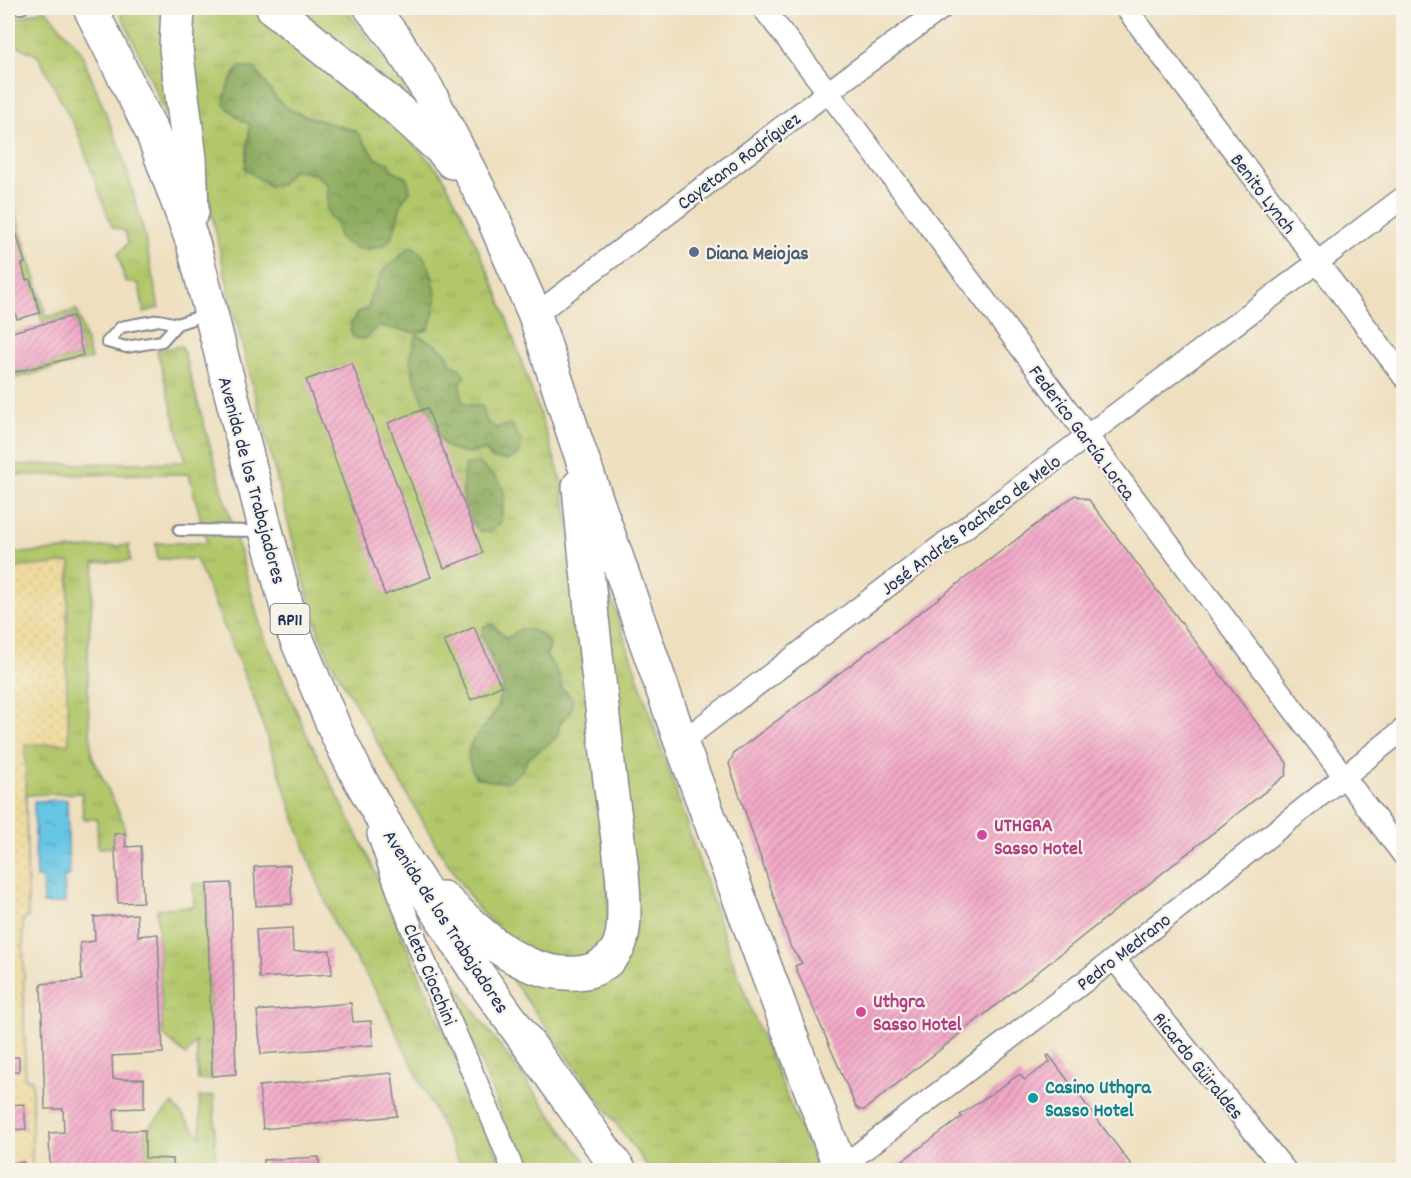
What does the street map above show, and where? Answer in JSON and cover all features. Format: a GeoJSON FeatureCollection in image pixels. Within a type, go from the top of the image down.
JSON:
{"type":"FeatureCollection","features":[{"type":"Feature","properties":{"kind":"main road","name":"Avenida de los Trabajadores"},"geometry":{"type":"LineString","coordinates":[[90,8],[152,132],[193,243],[294,633],[315,686],[357,774],[407,863],[475,970],[620,1170]]}},
{"type":"Feature","properties":{"kind":"main road"},"geometry":{"type":"LineString","coordinates":[[178,8],[176,48],[190,158],[193,243]]}},
{"type":"Feature","properties":{"kind":"main road"},"geometry":{"type":"LineString","coordinates":[[273,8],[420,129],[449,158],[490,211]]}},
{"type":"Feature","properties":{"kind":"main road"},"geometry":{"type":"LineString","coordinates":[[371,8],[396,40],[427,89],[490,211],[535,315],[575,438],[681,742],[840,1169]]}},
{"type":"Feature","properties":{"kind":"main road"},"geometry":{"type":"LineString","coordinates":[[407,863],[485,936],[515,958],[531,966],[568,974],[584,973],[598,969],[619,946],[624,912],[620,860],[585,560],[575,438]]}},
{"type":"Feature","properties":{"kind":"street","name":"Federico García Lorca"},"geometry":{"type":"LineString","coordinates":[[763,8],[1404,856]]}},
{"type":"Feature","properties":{"kind":"street","name":"Cayetano Rodríguez"},"geometry":{"type":"LineString","coordinates":[[535,315],[942,8]]}},
{"type":"Feature","properties":{"kind":"street","name":"Benito Lynch"},"geometry":{"type":"LineString","coordinates":[[1125,8],[1404,377]]}},
{"type":"Feature","properties":{"kind":"street","name":"José Andrés Pacheco de Melo"},"geometry":{"type":"LineString","coordinates":[[681,742],[1404,197]]}},
{"type":"Feature","properties":{"kind":"street","name":"Pedro Medrano"},"geometry":{"type":"LineString","coordinates":[[840,1169],[1114,959],[1404,729]]}},
{"type":"Feature","properties":{"kind":"street","name":"Cleto Ciocchini"},"geometry":{"type":"LineString","coordinates":[[357,774],[403,908],[487,1103],[513,1170]]}},
{"type":"Feature","properties":{"kind":"street","name":"Ricardo Güiraldes"},"geometry":{"type":"LineString","coordinates":[[1114,959],[1285,1170]]}},
{"type":"Feature","properties":{"kind":"lane"},"geometry":{"type":"LineString","coordinates":[[9,8],[22,8]]}},
{"type":"Feature","properties":{"kind":"lane"},"geometry":{"type":"LineString","coordinates":[[177,324],[159,320],[121,327],[107,342],[126,347],[162,341],[177,324],[210,313]]}},
{"type":"Feature","properties":{"kind":"lane"},"geometry":{"type":"LineString","coordinates":[[178,531],[266,531]]}},
{"type":"Feature","properties":{"kind":"green space"},"geometry":{"type":"Polygon","coordinates":[[[118,8],[165,8],[172,126],[118,8]]]}},
{"type":"Feature","properties":{"kind":"green space"},"geometry":{"type":"Polygon","coordinates":[[[189,8],[255,8],[390,119],[441,173],[465,219],[498,294],[544,426],[567,508],[611,903],[610,939],[590,961],[520,951],[478,909],[441,853],[330,660],[319,634],[233,310],[215,228],[195,130],[189,8]]]}},
{"type":"Feature","properties":{"kind":"green space"},"geometry":{"type":"Polygon","coordinates":[[[295,8],[345,8],[411,94],[409,101],[295,8]]]}},
{"type":"Feature","properties":{"kind":"green space"},"geometry":{"type":"Polygon","coordinates":[[[45,9],[80,50],[122,153],[144,233],[159,308],[144,312],[139,284],[125,281],[118,254],[128,243],[125,231],[112,227],[77,131],[38,56],[8,41],[8,17],[23,17],[45,9]]]}},
{"type":"Feature","properties":{"kind":"green space"},"geometry":{"type":"Polygon","coordinates":[[[240,67],[255,69],[276,98],[288,109],[356,131],[376,158],[390,164],[391,169],[407,178],[410,191],[401,204],[394,232],[387,243],[379,247],[359,249],[339,238],[336,224],[327,211],[328,186],[315,174],[293,170],[280,185],[269,186],[245,169],[250,125],[224,105],[229,84],[240,67]]]}},
{"type":"Feature","properties":{"kind":"green space"},"geometry":{"type":"Polygon","coordinates":[[[8,189],[47,317],[77,310],[91,359],[8,380],[8,374],[83,355],[73,316],[43,324],[30,280],[26,280],[22,264],[25,263],[14,230],[11,231],[8,189]]]}},
{"type":"Feature","properties":{"kind":"green space"},"geometry":{"type":"Polygon","coordinates":[[[411,246],[422,255],[430,269],[436,294],[433,316],[428,330],[416,333],[379,326],[365,338],[353,337],[352,321],[358,312],[368,309],[370,297],[384,269],[411,246]]]}},
{"type":"Feature","properties":{"kind":"green space"},"geometry":{"type":"Polygon","coordinates":[[[417,335],[436,345],[447,354],[451,364],[460,369],[465,377],[460,383],[462,401],[483,407],[487,422],[495,428],[511,424],[521,441],[520,454],[507,460],[491,458],[486,450],[475,453],[463,452],[447,447],[443,443],[412,372],[410,362],[412,346],[417,335]]]}},
{"type":"Feature","properties":{"kind":"green space"},"geometry":{"type":"Polygon","coordinates":[[[182,346],[262,631],[306,733],[367,854],[504,1170],[463,1170],[378,994],[336,928],[308,857],[253,696],[196,559],[157,559],[156,543],[207,543],[189,474],[8,475],[8,465],[186,462],[157,350],[182,346]]]}},
{"type":"Feature","properties":{"kind":"green space"},"geometry":{"type":"Polygon","coordinates":[[[479,463],[500,482],[505,494],[501,522],[490,532],[481,532],[474,525],[469,518],[464,501],[463,482],[466,464],[479,463]]]}},
{"type":"Feature","properties":{"kind":"green space"},"geometry":{"type":"Polygon","coordinates":[[[129,545],[130,561],[95,563],[88,650],[88,705],[92,756],[123,821],[125,833],[115,847],[98,848],[97,819],[83,819],[82,793],[25,795],[25,745],[68,743],[66,653],[71,563],[8,569],[8,554],[129,545]]]}},
{"type":"Feature","properties":{"kind":"green space"},"geometry":{"type":"Polygon","coordinates":[[[602,578],[607,585],[729,951],[755,1020],[818,1170],[650,1170],[496,958],[609,974],[602,578]]]}},
{"type":"Feature","properties":{"kind":"green space"},"geometry":{"type":"Polygon","coordinates":[[[492,624],[506,638],[520,629],[535,631],[542,636],[550,648],[546,655],[560,677],[562,690],[566,691],[573,700],[570,712],[560,724],[558,735],[552,742],[527,759],[522,771],[507,782],[475,777],[468,756],[471,743],[495,712],[503,688],[482,636],[484,626],[492,624]]]}},
{"type":"Feature","properties":{"kind":"green space"},"geometry":{"type":"Polygon","coordinates":[[[193,884],[207,884],[212,1079],[198,1080],[196,1042],[186,1055],[163,1035],[157,909],[194,906],[193,884]]]}},
{"type":"Feature","properties":{"kind":"green space"},"geometry":{"type":"Polygon","coordinates":[[[441,970],[449,972],[477,1015],[592,1170],[522,1170],[482,1065],[441,970]]]}},
{"type":"Feature","properties":{"kind":"green space"},"geometry":{"type":"Polygon","coordinates":[[[214,1096],[216,1170],[173,1170],[173,1159],[145,1158],[145,1130],[173,1104],[201,1137],[199,1097],[214,1096]]]}},
{"type":"Feature","properties":{"kind":"sand"},"geometry":{"type":"Polygon","coordinates":[[[71,562],[66,653],[69,743],[25,745],[28,918],[23,919],[25,1079],[32,1079],[32,1170],[8,1170],[8,569],[71,562]]]}},
{"type":"Feature","properties":{"kind":"water"},"geometry":{"type":"Polygon","coordinates":[[[67,800],[69,876],[64,876],[65,903],[43,904],[42,878],[36,878],[34,801],[67,800]]]}},
{"type":"Feature","properties":{"kind":"building"},"geometry":{"type":"Polygon","coordinates":[[[8,222],[11,231],[15,229],[25,263],[22,264],[26,280],[30,279],[40,313],[17,319],[8,288],[10,285],[8,222]]]}},
{"type":"Feature","properties":{"kind":"building"},"geometry":{"type":"Polygon","coordinates":[[[73,316],[83,355],[8,374],[8,333],[73,316]]]}},
{"type":"Feature","properties":{"kind":"building"},"geometry":{"type":"Polygon","coordinates":[[[352,363],[431,577],[385,595],[306,380],[352,363]]]}},
{"type":"Feature","properties":{"kind":"building"},"geometry":{"type":"Polygon","coordinates":[[[427,408],[483,553],[444,568],[388,423],[427,408]]]}},
{"type":"Feature","properties":{"kind":"building","name":"UTHGRA Sasso Hotel"},"geometry":{"type":"Polygon","coordinates":[[[1075,495],[1089,500],[1287,763],[1286,775],[864,1110],[860,1110],[856,1107],[795,966],[802,963],[791,948],[729,764],[734,753],[1075,495]]]}},
{"type":"Feature","properties":{"kind":"building"},"geometry":{"type":"Polygon","coordinates":[[[474,627],[501,686],[471,700],[444,641],[474,627]]]}},
{"type":"Feature","properties":{"kind":"building"},"geometry":{"type":"Polygon","coordinates":[[[125,833],[126,847],[141,846],[143,902],[118,903],[114,834],[125,833]]]}},
{"type":"Feature","properties":{"kind":"building"},"geometry":{"type":"Polygon","coordinates":[[[290,865],[292,904],[256,906],[254,867],[290,865]]]}},
{"type":"Feature","properties":{"kind":"building"},"geometry":{"type":"Polygon","coordinates":[[[231,883],[236,1074],[212,1076],[207,884],[231,883]]]}},
{"type":"Feature","properties":{"kind":"building"},"geometry":{"type":"Polygon","coordinates":[[[137,914],[138,936],[158,934],[163,1053],[112,1056],[113,1079],[144,1079],[144,1108],[114,1109],[114,1131],[145,1130],[145,1158],[173,1159],[173,1170],[50,1168],[49,1133],[64,1132],[63,1109],[45,1109],[41,984],[82,980],[80,943],[95,941],[94,917],[137,914]]]}},
{"type":"Feature","properties":{"kind":"building"},"geometry":{"type":"Polygon","coordinates":[[[292,928],[293,952],[330,950],[332,974],[259,978],[256,930],[292,928]]]}},
{"type":"Feature","properties":{"kind":"building"},"geometry":{"type":"Polygon","coordinates":[[[351,1003],[353,1022],[371,1021],[373,1045],[261,1054],[257,1011],[351,1003]]]}},
{"type":"Feature","properties":{"kind":"building","name":"Casino Uthgra Sasso Hotel"},"geometry":{"type":"Polygon","coordinates":[[[1049,1055],[1135,1170],[897,1170],[895,1166],[962,1117],[960,1115],[1020,1074],[1024,1080],[1050,1062],[1047,1056],[1049,1055]]]}},
{"type":"Feature","properties":{"kind":"building"},"geometry":{"type":"Polygon","coordinates":[[[8,1057],[19,1057],[19,1071],[8,1072],[8,1057]]]}},
{"type":"Feature","properties":{"kind":"building"},"geometry":{"type":"Polygon","coordinates":[[[392,1073],[397,1116],[263,1129],[259,1086],[392,1073]]]}},
{"type":"Feature","properties":{"kind":"building"},"geometry":{"type":"Polygon","coordinates":[[[24,1104],[26,1129],[8,1130],[8,1105],[24,1104]]]}},
{"type":"Feature","properties":{"kind":"building"},"geometry":{"type":"Polygon","coordinates":[[[319,1157],[320,1170],[263,1170],[263,1160],[319,1157]]]}},
{"type":"Feature","properties":{"kind":"building"},"geometry":{"type":"Polygon","coordinates":[[[24,1162],[24,1170],[8,1170],[8,1163],[24,1162]]]}},
{"type":"Feature","properties":{"kind":"place","name":"Diana Meiojas"},"geometry":{"type":"Point","coordinates":[694,252]}},
{"type":"Feature","properties":{"kind":"place","name":"UTHGRA Sasso Hotel"},"geometry":{"type":"Point","coordinates":[982,835]}},
{"type":"Feature","properties":{"kind":"place","name":"Uthgra Sasso Hotel"},"geometry":{"type":"Point","coordinates":[861,1012]}},
{"type":"Feature","properties":{"kind":"place","name":"Casino Uthgra Sasso Hotel"},"geometry":{"type":"Point","coordinates":[1033,1098]}}]}
